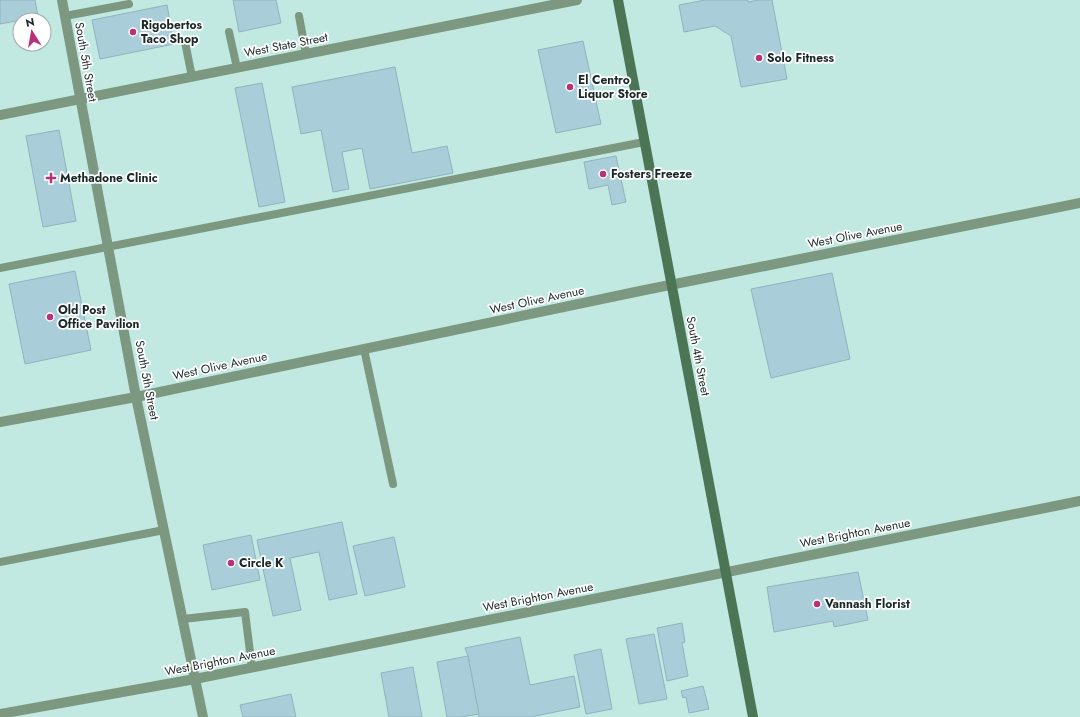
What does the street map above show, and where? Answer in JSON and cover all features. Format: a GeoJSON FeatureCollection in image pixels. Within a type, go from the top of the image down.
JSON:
{"type":"FeatureCollection","features":[{"type":"Feature","properties":{"kind":"main road","name":"South 4th Street"},"geometry":{"type":"LineString","coordinates":[[618,0],[726,572],[750,716]]}},
{"type":"Feature","properties":{"kind":"street","name":"South 5th Street"},"geometry":{"type":"LineString","coordinates":[[62,0],[136,397],[203,717]]}},
{"type":"Feature","properties":{"kind":"street","name":"West State Street"},"geometry":{"type":"LineString","coordinates":[[0,115],[564,1],[577,0]]}},
{"type":"Feature","properties":{"kind":"street","name":"West Olive Avenue"},"geometry":{"type":"LineString","coordinates":[[0,422],[136,397],[671,285],[1080,203]]}},
{"type":"Feature","properties":{"kind":"street","name":"West Brighton Avenue"},"geometry":{"type":"LineString","coordinates":[[0,714],[252,668],[1080,501]]}},
{"type":"Feature","properties":{"kind":"lane"},"geometry":{"type":"LineString","coordinates":[[65,16],[129,4]]}},
{"type":"Feature","properties":{"kind":"lane"},"geometry":{"type":"LineString","coordinates":[[299,16],[306,54]]}},
{"type":"Feature","properties":{"kind":"lane"},"geometry":{"type":"LineString","coordinates":[[229,32],[237,68]]}},
{"type":"Feature","properties":{"kind":"lane"},"geometry":{"type":"LineString","coordinates":[[185,42],[192,77]]}},
{"type":"Feature","properties":{"kind":"lane"},"geometry":{"type":"LineString","coordinates":[[0,268],[644,142]]}},
{"type":"Feature","properties":{"kind":"lane"},"geometry":{"type":"LineString","coordinates":[[364,349],[393,484]]}},
{"type":"Feature","properties":{"kind":"lane"},"geometry":{"type":"LineString","coordinates":[[0,562],[164,530]]}},
{"type":"Feature","properties":{"kind":"lane"},"geometry":{"type":"LineString","coordinates":[[183,619],[245,612],[252,668]]}},
{"type":"Feature","properties":{"kind":"building"},"geometry":{"type":"Polygon","coordinates":[[[0,0],[35,0],[37,12],[12,12],[12,22],[0,24],[0,0]]]}},
{"type":"Feature","properties":{"kind":"building"},"geometry":{"type":"Polygon","coordinates":[[[233,0],[276,0],[281,23],[239,32],[233,0]]]}},
{"type":"Feature","properties":{"kind":"building","name":"Solo Fitness"},"geometry":{"type":"Polygon","coordinates":[[[705,0],[748,0],[748,2],[772,0],[787,79],[741,87],[731,36],[715,26],[684,32],[679,5],[705,0]]]}},
{"type":"Feature","properties":{"kind":"building","name":"Rigobertos Taco Shop"},"geometry":{"type":"Polygon","coordinates":[[[167,5],[174,44],[100,59],[92,20],[167,5]]]}},
{"type":"Feature","properties":{"kind":"building","name":"El Centro Liquor Store"},"geometry":{"type":"Polygon","coordinates":[[[583,41],[601,124],[556,133],[538,50],[583,41]]]}},
{"type":"Feature","properties":{"kind":"building"},"geometry":{"type":"Polygon","coordinates":[[[395,67],[412,153],[447,146],[453,173],[370,189],[362,148],[342,152],[349,189],[333,192],[321,130],[301,134],[292,87],[395,67]]]}},
{"type":"Feature","properties":{"kind":"building"},"geometry":{"type":"Polygon","coordinates":[[[262,83],[285,202],[259,207],[235,88],[262,83]]]}},
{"type":"Feature","properties":{"kind":"building","name":"Methadone Clinic"},"geometry":{"type":"Polygon","coordinates":[[[59,130],[76,221],[43,227],[26,136],[59,130]]]}},
{"type":"Feature","properties":{"kind":"building","name":"Fosters Freeze"},"geometry":{"type":"Polygon","coordinates":[[[616,156],[626,202],[612,205],[608,185],[589,189],[584,162],[616,156]]]}},
{"type":"Feature","properties":{"kind":"building","name":"Old Post Office Pavilion"},"geometry":{"type":"Polygon","coordinates":[[[75,271],[91,350],[25,364],[9,284],[75,271]]]}},
{"type":"Feature","properties":{"kind":"building"},"geometry":{"type":"Polygon","coordinates":[[[832,273],[850,359],[771,378],[751,289],[832,273]]]}},
{"type":"Feature","properties":{"kind":"building"},"geometry":{"type":"Polygon","coordinates":[[[342,522],[357,594],[329,600],[319,552],[290,558],[301,610],[273,616],[257,540],[342,522]]]}},
{"type":"Feature","properties":{"kind":"building","name":"Circle K"},"geometry":{"type":"Polygon","coordinates":[[[251,535],[260,580],[212,590],[203,545],[251,535]]]}},
{"type":"Feature","properties":{"kind":"building"},"geometry":{"type":"Polygon","coordinates":[[[394,537],[405,587],[365,596],[353,546],[394,537]]]}},
{"type":"Feature","properties":{"kind":"building","name":"Vannash Florist"},"geometry":{"type":"Polygon","coordinates":[[[858,572],[868,620],[834,627],[833,621],[774,632],[767,587],[858,572]]]}},
{"type":"Feature","properties":{"kind":"building"},"geometry":{"type":"Polygon","coordinates":[[[682,623],[685,642],[682,643],[688,676],[667,681],[657,628],[682,623]]]}},
{"type":"Feature","properties":{"kind":"building"},"geometry":{"type":"Polygon","coordinates":[[[654,634],[667,699],[639,704],[626,639],[654,634]]]}},
{"type":"Feature","properties":{"kind":"building"},"geometry":{"type":"Polygon","coordinates":[[[520,637],[530,685],[574,676],[580,707],[535,717],[479,717],[468,656],[465,648],[520,637]]]}},
{"type":"Feature","properties":{"kind":"building"},"geometry":{"type":"Polygon","coordinates":[[[601,649],[612,709],[586,714],[574,655],[601,649]]]}},
{"type":"Feature","properties":{"kind":"building"},"geometry":{"type":"Polygon","coordinates":[[[468,656],[479,714],[461,717],[447,717],[437,662],[468,656]]]}},
{"type":"Feature","properties":{"kind":"building"},"geometry":{"type":"Polygon","coordinates":[[[413,667],[422,717],[389,717],[381,673],[413,667]]]}},
{"type":"Feature","properties":{"kind":"building"},"geometry":{"type":"Polygon","coordinates":[[[703,686],[709,709],[689,713],[686,697],[683,698],[681,691],[703,686]]]}},
{"type":"Feature","properties":{"kind":"building"},"geometry":{"type":"Polygon","coordinates":[[[291,694],[296,717],[243,717],[240,705],[291,694]]]}},
{"type":"Feature","properties":{"kind":"place","name":"Rigobertos Taco Shop"},"geometry":{"type":"Point","coordinates":[133,32]}},
{"type":"Feature","properties":{"kind":"place","name":"Solo Fitness"},"geometry":{"type":"Point","coordinates":[759,58]}},
{"type":"Feature","properties":{"kind":"place","name":"El Centro Liquor Store"},"geometry":{"type":"Point","coordinates":[570,87]}},
{"type":"Feature","properties":{"kind":"place","name":"Fosters Freeze"},"geometry":{"type":"Point","coordinates":[603,174]}},
{"type":"Feature","properties":{"kind":"place","name":"Methadone Clinic"},"geometry":{"type":"Point","coordinates":[51,178]}},
{"type":"Feature","properties":{"kind":"place","name":"Old Post Office Pavilion"},"geometry":{"type":"Point","coordinates":[50,317]}},
{"type":"Feature","properties":{"kind":"place","name":"Circle K"},"geometry":{"type":"Point","coordinates":[231,563]}},
{"type":"Feature","properties":{"kind":"place","name":"Vannash Florist"},"geometry":{"type":"Point","coordinates":[817,604]}}]}
